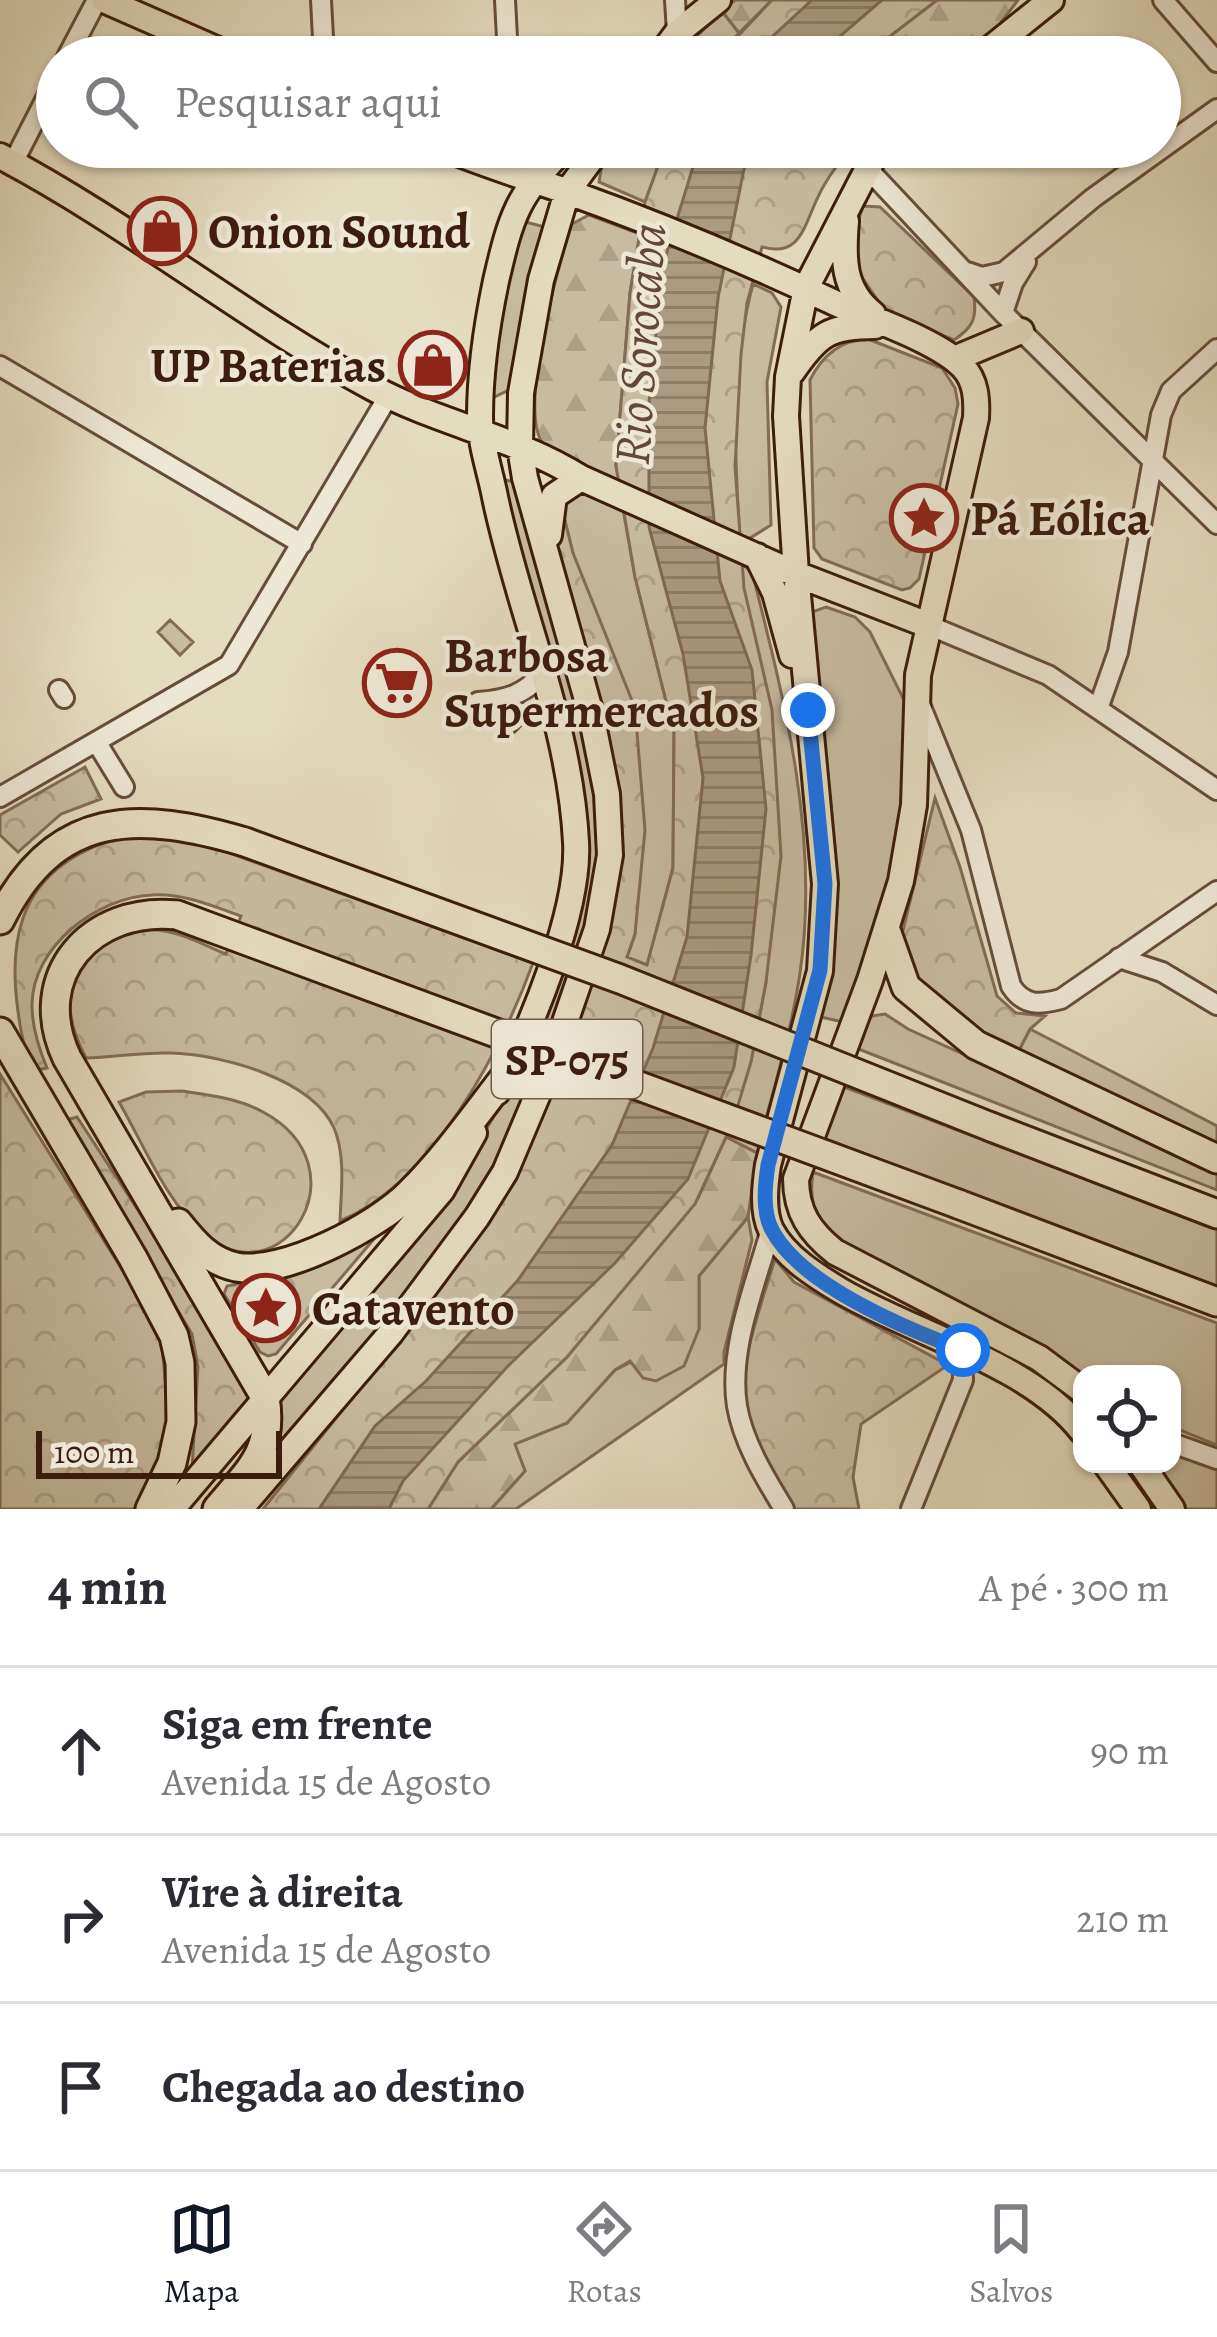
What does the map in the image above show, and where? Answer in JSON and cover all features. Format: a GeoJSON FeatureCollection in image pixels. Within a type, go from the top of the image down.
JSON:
{"type":"FeatureCollection","features":[{"type":"Feature","properties":{"kind":"highway","name":"SP-075"},"geometry":{"type":"LineString","coordinates":[[0,920],[23,879],[46,859],[106,825],[169,822],[244,842],[620,979],[1217,1214]]}},
{"type":"Feature","properties":{"kind":"highway","name":"SP-075"},"geometry":{"type":"LineString","coordinates":[[265,1397],[67,1058],[54,1028],[55,999],[64,969],[80,946],[121,919],[177,915],[1217,1302]]}},
{"type":"Feature","properties":{"kind":"highway"},"geometry":{"type":"LineString","coordinates":[[886,933],[906,987],[976,1045],[1217,1159]]}},
{"type":"Feature","properties":{"kind":"highway"},"geometry":{"type":"LineString","coordinates":[[0,1032],[133,1258],[178,1352],[181,1422],[172,1463],[150,1509]]}},
{"type":"Feature","properties":{"kind":"highway"},"geometry":{"type":"LineString","coordinates":[[140,1178],[206,1254],[232,1266],[272,1265],[338,1239],[407,1197],[504,1078]]}},
{"type":"Feature","properties":{"kind":"highway"},"geometry":{"type":"LineString","coordinates":[[218,1509],[263,1450],[268,1432],[265,1397]]}},
{"type":"Feature","properties":{"kind":"main road"},"geometry":{"type":"LineString","coordinates":[[100,0],[144,9],[195,36]]}},
{"type":"Feature","properties":{"kind":"main road"},"geometry":{"type":"LineString","coordinates":[[675,36],[718,0]]}},
{"type":"Feature","properties":{"kind":"main road"},"geometry":{"type":"LineString","coordinates":[[1006,36],[1051,0]]}},
{"type":"Feature","properties":{"kind":"main road"},"geometry":{"type":"LineString","coordinates":[[6,160],[388,395],[552,460],[796,574],[928,625]]}},
{"type":"Feature","properties":{"kind":"main road"},"geometry":{"type":"LineString","coordinates":[[498,168],[806,288],[955,359],[967,370],[977,395],[976,418],[928,625],[917,698],[914,805],[901,880],[796,1179],[796,1197],[814,1235],[836,1252],[1039,1358],[1073,1383]]}},
{"type":"Feature","properties":{"kind":"main road"},"geometry":{"type":"LineString","coordinates":[[172,1509],[442,1190],[504,1078],[566,919],[577,846],[565,747],[505,543],[481,430],[490,308],[511,220],[545,168]]}},
{"type":"Feature","properties":{"kind":"main road"},"geometry":{"type":"LineString","coordinates":[[240,1509],[427,1289],[505,1172],[551,1063],[597,929],[610,855],[607,794],[591,714],[520,447],[521,393],[541,280],[567,192],[585,168]]}},
{"type":"Feature","properties":{"kind":"main road"},"geometry":{"type":"LineString","coordinates":[[867,168],[806,288],[788,377],[796,574],[825,884],[820,970],[764,1192],[771,1229],[814,1275],[1018,1377],[1073,1421]]}},
{"type":"Feature","properties":{"kind":"main road"},"geometry":{"type":"LineString","coordinates":[[848,206],[843,250],[850,290],[890,326]]}},
{"type":"Feature","properties":{"kind":"main road"},"geometry":{"type":"LineString","coordinates":[[955,359],[1012,322]]}},
{"type":"Feature","properties":{"kind":"main road"},"geometry":{"type":"LineString","coordinates":[[788,377],[821,336],[833,329],[890,326]]}},
{"type":"Feature","properties":{"kind":"main road"},"geometry":{"type":"LineString","coordinates":[[481,430],[510,424],[521,393]]}},
{"type":"Feature","properties":{"kind":"main road"},"geometry":{"type":"LineString","coordinates":[[550,568],[554,496],[587,480]]}},
{"type":"Feature","properties":{"kind":"main road"},"geometry":{"type":"LineString","coordinates":[[754,555],[776,593],[808,710]]}},
{"type":"Feature","properties":{"kind":"main road"},"geometry":{"type":"LineString","coordinates":[[1112,1473],[1138,1509]]}},
{"type":"Feature","properties":{"kind":"main road"},"geometry":{"type":"LineString","coordinates":[[1149,1473],[1172,1509]]}},
{"type":"Feature","properties":{"kind":"street"},"geometry":{"type":"LineString","coordinates":[[80,36],[100,0]]}},
{"type":"Feature","properties":{"kind":"street"},"geometry":{"type":"LineString","coordinates":[[321,0],[323,36]]}},
{"type":"Feature","properties":{"kind":"street"},"geometry":{"type":"LineString","coordinates":[[505,0],[507,36]]}},
{"type":"Feature","properties":{"kind":"street"},"geometry":{"type":"LineString","coordinates":[[675,0],[677,33]]}},
{"type":"Feature","properties":{"kind":"street"},"geometry":{"type":"LineString","coordinates":[[1163,0],[1217,62]]}},
{"type":"Feature","properties":{"kind":"street"},"geometry":{"type":"LineString","coordinates":[[1181,135],[1217,109]]}},
{"type":"Feature","properties":{"kind":"street"},"geometry":{"type":"LineString","coordinates":[[6,160],[36,111]]}},
{"type":"Feature","properties":{"kind":"street"},"geometry":{"type":"LineString","coordinates":[[526,168],[532,181]]}},
{"type":"Feature","properties":{"kind":"street"},"geometry":{"type":"LineString","coordinates":[[882,168],[963,271],[1217,524]]}},
{"type":"Feature","properties":{"kind":"street"},"geometry":{"type":"LineString","coordinates":[[963,271],[994,276],[1135,168]]}},
{"type":"Feature","properties":{"kind":"street"},"geometry":{"type":"LineString","coordinates":[[1012,322],[1013,283],[1031,252]]}},
{"type":"Feature","properties":{"kind":"street"},"geometry":{"type":"LineString","coordinates":[[1099,706],[1118,652],[1150,458],[1172,391],[1217,349]]}},
{"type":"Feature","properties":{"kind":"street"},"geometry":{"type":"LineString","coordinates":[[0,366],[302,544]]}},
{"type":"Feature","properties":{"kind":"street"},"geometry":{"type":"LineString","coordinates":[[0,797],[229,665],[388,395]]}},
{"type":"Feature","properties":{"kind":"street"},"geometry":{"type":"LineString","coordinates":[[928,625],[1028,665],[1099,706],[1217,790]]}},
{"type":"Feature","properties":{"kind":"street"},"geometry":{"type":"LineString","coordinates":[[478,702],[519,694],[543,673]]}},
{"type":"Feature","properties":{"kind":"street"},"geometry":{"type":"LineString","coordinates":[[917,698],[971,830],[1011,986],[1027,1002],[1060,999],[1217,891]]}},
{"type":"Feature","properties":{"kind":"street"},"geometry":{"type":"LineString","coordinates":[[508,724],[518,713],[556,714]]}},
{"type":"Feature","properties":{"kind":"street"},"geometry":{"type":"LineString","coordinates":[[98,743],[124,788]]}},
{"type":"Feature","properties":{"kind":"street"},"geometry":{"type":"LineString","coordinates":[[1119,958],[1162,972],[1217,1005]]}},
{"type":"Feature","properties":{"kind":"street"},"geometry":{"type":"LineString","coordinates":[[771,1229],[738,1354],[737,1406],[765,1478],[784,1509]]}},
{"type":"Feature","properties":{"kind":"street"},"geometry":{"type":"LineString","coordinates":[[911,1509],[963,1380],[962,1318]]}},
{"type":"Feature","properties":{"kind":"street"},"geometry":{"type":"LineString","coordinates":[[1181,1446],[1217,1460]]}},
{"type":"Feature","properties":{"kind":"green space"},"geometry":{"type":"Polygon","coordinates":[[[735,0],[772,0],[739,33],[722,11],[735,0]]]}},
{"type":"Feature","properties":{"kind":"green space"},"geometry":{"type":"Polygon","coordinates":[[[772,0],[937,0],[890,36],[738,36],[772,0]]]}},
{"type":"Feature","properties":{"kind":"green space"},"geometry":{"type":"Polygon","coordinates":[[[937,0],[1018,0],[991,36],[890,36],[937,0]]]}},
{"type":"Feature","properties":{"kind":"green space"},"geometry":{"type":"Polygon","coordinates":[[[722,11],[739,33],[736,36],[697,36],[722,11]]]}},
{"type":"Feature","properties":{"kind":"green space"},"geometry":{"type":"Polygon","coordinates":[[[601,168],[657,168],[645,202],[599,182],[601,168]]]}},
{"type":"Feature","properties":{"kind":"green space"},"geometry":{"type":"Polygon","coordinates":[[[657,168],[835,168],[799,237],[785,248],[762,247],[747,303],[741,354],[735,467],[744,588],[772,710],[781,856],[751,1062],[733,1122],[695,1204],[567,1357],[458,1462],[428,1509],[263,1509],[444,1284],[486,1224],[553,1093],[604,946],[618,854],[555,544],[561,505],[573,553],[635,708],[645,830],[635,934],[627,957],[647,965],[673,868],[674,733],[635,577],[616,466],[630,293],[645,202],[657,168]]]}},
{"type":"Feature","properties":{"kind":"green space"},"geometry":{"type":"Polygon","coordinates":[[[863,206],[880,207],[974,297],[972,322],[954,340],[886,312],[859,273],[850,246],[863,206]]]}},
{"type":"Feature","properties":{"kind":"green space"},"geometry":{"type":"Polygon","coordinates":[[[589,215],[640,234],[630,293],[616,466],[619,481],[558,457],[543,444],[536,426],[537,370],[550,303],[572,224],[589,215]]]}},
{"type":"Feature","properties":{"kind":"green space"},"geometry":{"type":"Polygon","coordinates":[[[518,220],[545,227],[509,390],[492,398],[495,318],[518,220]]]}},
{"type":"Feature","properties":{"kind":"green space"},"geometry":{"type":"Polygon","coordinates":[[[753,284],[772,293],[781,307],[767,382],[771,525],[747,540],[740,537],[736,410],[741,346],[753,284]]]}},
{"type":"Feature","properties":{"kind":"green space"},"geometry":{"type":"Polygon","coordinates":[[[868,339],[942,368],[955,388],[958,404],[919,579],[902,590],[822,559],[814,548],[810,380],[833,351],[868,339]]]}},
{"type":"Feature","properties":{"kind":"green space"},"geometry":{"type":"Polygon","coordinates":[[[502,479],[514,482],[582,710],[598,802],[599,865],[592,906],[531,1090],[493,1173],[415,1285],[270,1461],[276,1396],[459,1175],[494,1116],[519,1060],[581,853],[502,479]]]}},
{"type":"Feature","properties":{"kind":"green space"},"geometry":{"type":"Polygon","coordinates":[[[586,491],[623,509],[674,733],[673,868],[647,966],[627,957],[635,934],[573,553],[561,505],[568,493],[586,491]]]}},
{"type":"Feature","properties":{"kind":"green space"},"geometry":{"type":"Polygon","coordinates":[[[742,564],[752,572],[787,720],[806,872],[796,996],[757,1153],[726,1137],[751,1061],[766,982],[742,564]]]}},
{"type":"Feature","properties":{"kind":"green space"},"geometry":{"type":"Polygon","coordinates":[[[826,607],[855,617],[870,632],[906,704],[903,827],[884,909],[843,1022],[821,1017],[834,942],[835,848],[812,612],[826,607]]]}},
{"type":"Feature","properties":{"kind":"green space"},"geometry":{"type":"Polygon","coordinates":[[[170,620],[193,642],[180,655],[158,632],[170,620]]]}},
{"type":"Feature","properties":{"kind":"green space"},"geometry":{"type":"Polygon","coordinates":[[[85,767],[101,799],[61,814],[18,852],[0,835],[0,815],[85,767]]]}},
{"type":"Feature","properties":{"kind":"green space"},"geometry":{"type":"Polygon","coordinates":[[[935,798],[997,996],[1016,1013],[1045,1016],[1030,1029],[1015,1058],[922,993],[900,943],[935,798]]]}},
{"type":"Feature","properties":{"kind":"green space"},"geometry":{"type":"Polygon","coordinates":[[[139,833],[177,834],[533,963],[502,1036],[459,1111],[405,1177],[374,1203],[340,1221],[341,1162],[334,1128],[323,1111],[286,1083],[239,1064],[191,1054],[86,1058],[70,1004],[79,972],[101,948],[147,930],[180,935],[226,954],[241,916],[164,895],[131,898],[90,915],[55,945],[35,984],[33,1021],[47,1068],[30,1071],[16,988],[16,951],[23,918],[38,889],[61,865],[95,846],[139,833]]]}},
{"type":"Feature","properties":{"kind":"green space"},"geometry":{"type":"Polygon","coordinates":[[[885,1014],[908,1029],[1217,1170],[1217,1190],[856,1048],[872,1016],[885,1014]]]}},
{"type":"Feature","properties":{"kind":"green space"},"geometry":{"type":"Polygon","coordinates":[[[1030,1029],[1217,1126],[1217,1150],[1015,1058],[1030,1029]]]}},
{"type":"Feature","properties":{"kind":"green space"},"geometry":{"type":"Polygon","coordinates":[[[0,1074],[161,1332],[169,1425],[159,1464],[134,1509],[0,1509],[0,1074]]]}},
{"type":"Feature","properties":{"kind":"green space"},"geometry":{"type":"Polygon","coordinates":[[[839,1085],[1217,1229],[1217,1288],[818,1136],[839,1085]]]}},
{"type":"Feature","properties":{"kind":"green space"},"geometry":{"type":"Polygon","coordinates":[[[182,1091],[253,1107],[293,1136],[308,1164],[310,1192],[301,1219],[284,1239],[261,1251],[233,1250],[204,1234],[178,1206],[119,1102],[146,1092],[182,1091]]]}},
{"type":"Feature","properties":{"kind":"green space"},"geometry":{"type":"Polygon","coordinates":[[[77,1117],[210,1320],[251,1395],[192,1469],[198,1367],[192,1334],[63,1121],[77,1117]]]}},
{"type":"Feature","properties":{"kind":"green space"},"geometry":{"type":"Polygon","coordinates":[[[726,1137],[757,1153],[748,1217],[699,1276],[699,1329],[684,1366],[656,1381],[643,1378],[630,1361],[615,1370],[567,1423],[515,1444],[525,1471],[491,1509],[428,1509],[458,1462],[567,1357],[698,1198],[726,1137]]]}},
{"type":"Feature","properties":{"kind":"green space"},"geometry":{"type":"Polygon","coordinates":[[[813,1172],[1217,1323],[1217,1445],[1181,1431],[1181,1365],[1073,1365],[1073,1372],[841,1243],[825,1227],[812,1194],[813,1172]]]}},
{"type":"Feature","properties":{"kind":"green space"},"geometry":{"type":"Polygon","coordinates":[[[748,1217],[752,1240],[724,1364],[516,1509],[491,1509],[525,1471],[514,1444],[567,1423],[615,1370],[699,1329],[699,1276],[748,1217]]]}},
{"type":"Feature","properties":{"kind":"green space"},"geometry":{"type":"Polygon","coordinates":[[[380,1232],[276,1354],[260,1352],[224,1294],[227,1286],[303,1271],[380,1232]]]}},
{"type":"Feature","properties":{"kind":"green space"},"geometry":{"type":"Polygon","coordinates":[[[775,1259],[794,1282],[948,1365],[861,1424],[853,1477],[859,1509],[793,1509],[756,1439],[745,1387],[747,1361],[775,1259]]]}},
{"type":"Feature","properties":{"kind":"green space"},"geometry":{"type":"Polygon","coordinates":[[[1181,1456],[1217,1470],[1217,1509],[1181,1509],[1158,1473],[1181,1473],[1181,1456]]]}},
{"type":"Feature","properties":{"kind":"shaded area"},"geometry":{"type":"Polygon","coordinates":[[[812,0],[882,0],[840,36],[773,36],[812,0]]]}},
{"type":"Feature","properties":{"kind":"shaded area","name":"Rio Sorocaba"},"geometry":{"type":"Polygon","coordinates":[[[693,168],[745,168],[718,298],[705,428],[720,581],[752,670],[766,809],[734,1067],[688,1179],[615,1263],[508,1366],[403,1481],[389,1509],[319,1509],[375,1426],[426,1381],[518,1280],[612,1145],[653,1048],[687,937],[703,778],[683,654],[649,527],[649,402],[663,265],[693,168]]]}},
{"type":"Feature","properties":{"kind":"place","name":"Onion Sound"},"geometry":{"type":"Point","coordinates":[162,231]}},
{"type":"Feature","properties":{"kind":"place","name":"UP Baterias"},"geometry":{"type":"Point","coordinates":[433,365]}},
{"type":"Feature","properties":{"kind":"place","name":"Pá Eólica"},"geometry":{"type":"Point","coordinates":[924,518]}},
{"type":"Feature","properties":{"kind":"place","name":"Barbosa Supermercados"},"geometry":{"type":"Point","coordinates":[397,683]}},
{"type":"Feature","properties":{"kind":"place","name":"Catavento"},"geometry":{"type":"Point","coordinates":[266,1308]}},
{"type":"Feature","properties":{"kind":"route"},"geometry":{"type":"LineString","coordinates":[[808,710],[825,884],[820,970],[768,1165],[764,1192],[771,1229],[814,1275],[963,1350]]}}]}
